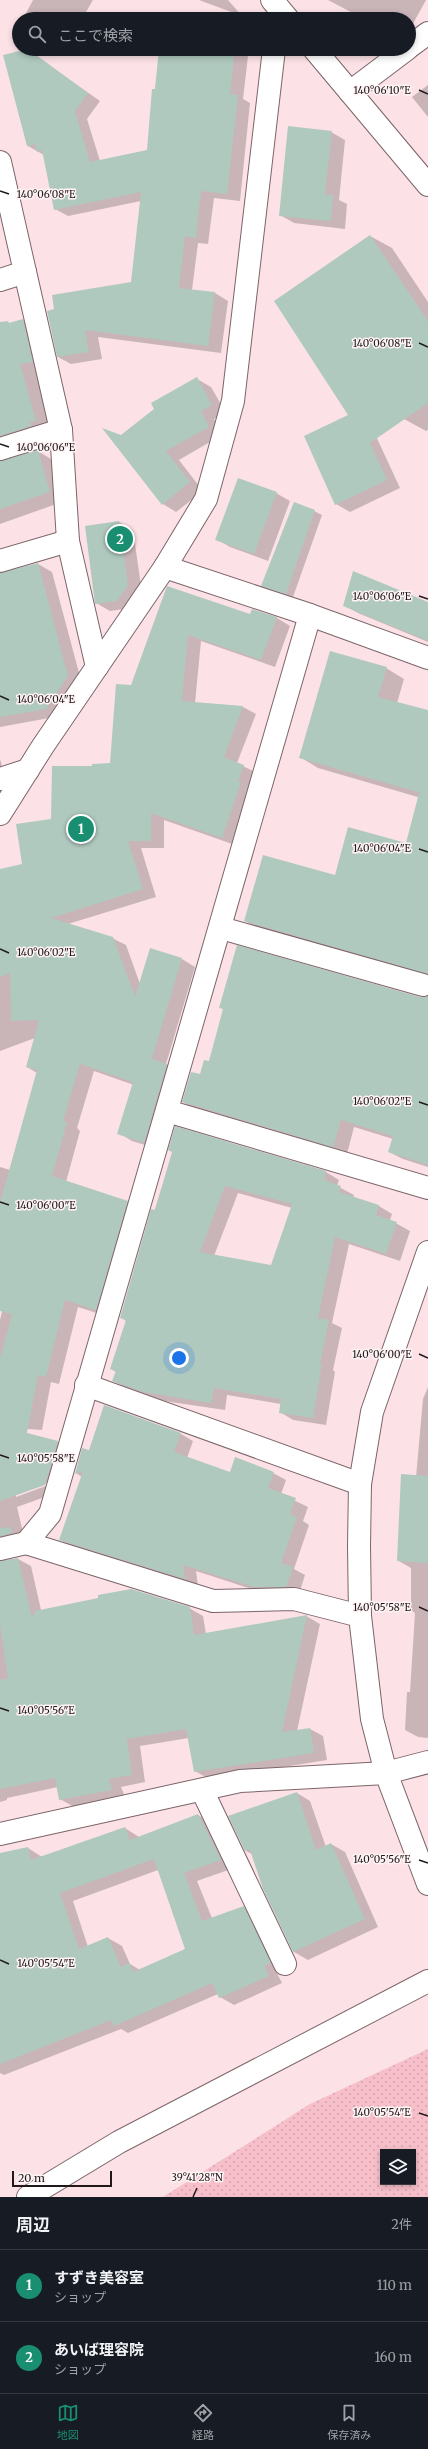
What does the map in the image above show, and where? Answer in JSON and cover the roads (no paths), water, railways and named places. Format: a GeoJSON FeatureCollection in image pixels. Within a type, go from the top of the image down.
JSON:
{"type":"FeatureCollection","features":[{"type":"Feature","properties":{"kind":"street"},"geometry":{"type":"LineString","coordinates":[[416,42],[428,33]]}},
{"type":"Feature","properties":{"kind":"street"},"geometry":{"type":"LineString","coordinates":[[0,814],[96,667],[165,567],[206,500],[233,401],[273,56]]}},
{"type":"Feature","properties":{"kind":"street"},"geometry":{"type":"LineString","coordinates":[[320,56],[428,185]]}},
{"type":"Feature","properties":{"kind":"street"},"geometry":{"type":"LineString","coordinates":[[350,92],[397,56]]}},
{"type":"Feature","properties":{"kind":"street"},"geometry":{"type":"LineString","coordinates":[[0,162],[61,430],[68,541],[96,667]]}},
{"type":"Feature","properties":{"kind":"street"},"geometry":{"type":"LineString","coordinates":[[0,280],[25,272]]}},
{"type":"Feature","properties":{"kind":"street"},"geometry":{"type":"LineString","coordinates":[[0,449],[61,430]]}},
{"type":"Feature","properties":{"kind":"street"},"geometry":{"type":"LineString","coordinates":[[0,561],[68,541]]}},
{"type":"Feature","properties":{"kind":"street"},"geometry":{"type":"LineString","coordinates":[[165,567],[310,615],[428,658]]}},
{"type":"Feature","properties":{"kind":"street"},"geometry":{"type":"LineString","coordinates":[[26,1543],[50,1514],[86,1385],[221,928],[310,615]]}},
{"type":"Feature","properties":{"kind":"street"},"geometry":{"type":"LineString","coordinates":[[0,779],[28,770]]}},
{"type":"Feature","properties":{"kind":"street"},"geometry":{"type":"LineString","coordinates":[[221,928],[423,985]]}},
{"type":"Feature","properties":{"kind":"street"},"geometry":{"type":"LineString","coordinates":[[167,1111],[428,1188]]}},
{"type":"Feature","properties":{"kind":"street"},"geometry":{"type":"LineString","coordinates":[[428,1252],[372,1412],[360,1484],[360,1616],[372,1719],[386,1773],[428,1884]]}},
{"type":"Feature","properties":{"kind":"street"},"geometry":{"type":"LineString","coordinates":[[86,1385],[360,1484]]}},
{"type":"Feature","properties":{"kind":"street"},"geometry":{"type":"LineString","coordinates":[[0,1549],[26,1543],[214,1601],[294,1599],[360,1616]]}},
{"type":"Feature","properties":{"kind":"street"},"geometry":{"type":"LineString","coordinates":[[0,1834],[240,1781],[386,1773],[428,1762]]}},
{"type":"Feature","properties":{"kind":"street"},"geometry":{"type":"LineString","coordinates":[[202,1790],[285,1964]]}},
{"type":"Feature","properties":{"kind":"street"},"geometry":{"type":"LineString","coordinates":[[28,2197],[119,2142],[428,1981]]}},
{"type":"Feature","properties":{"kind":"place","name":"あいば理容院"},"geometry":{"type":"Point","coordinates":[120,539]}},
{"type":"Feature","properties":{"kind":"place","name":"すずき美容室"},"geometry":{"type":"Point","coordinates":[81,829]}}]}
